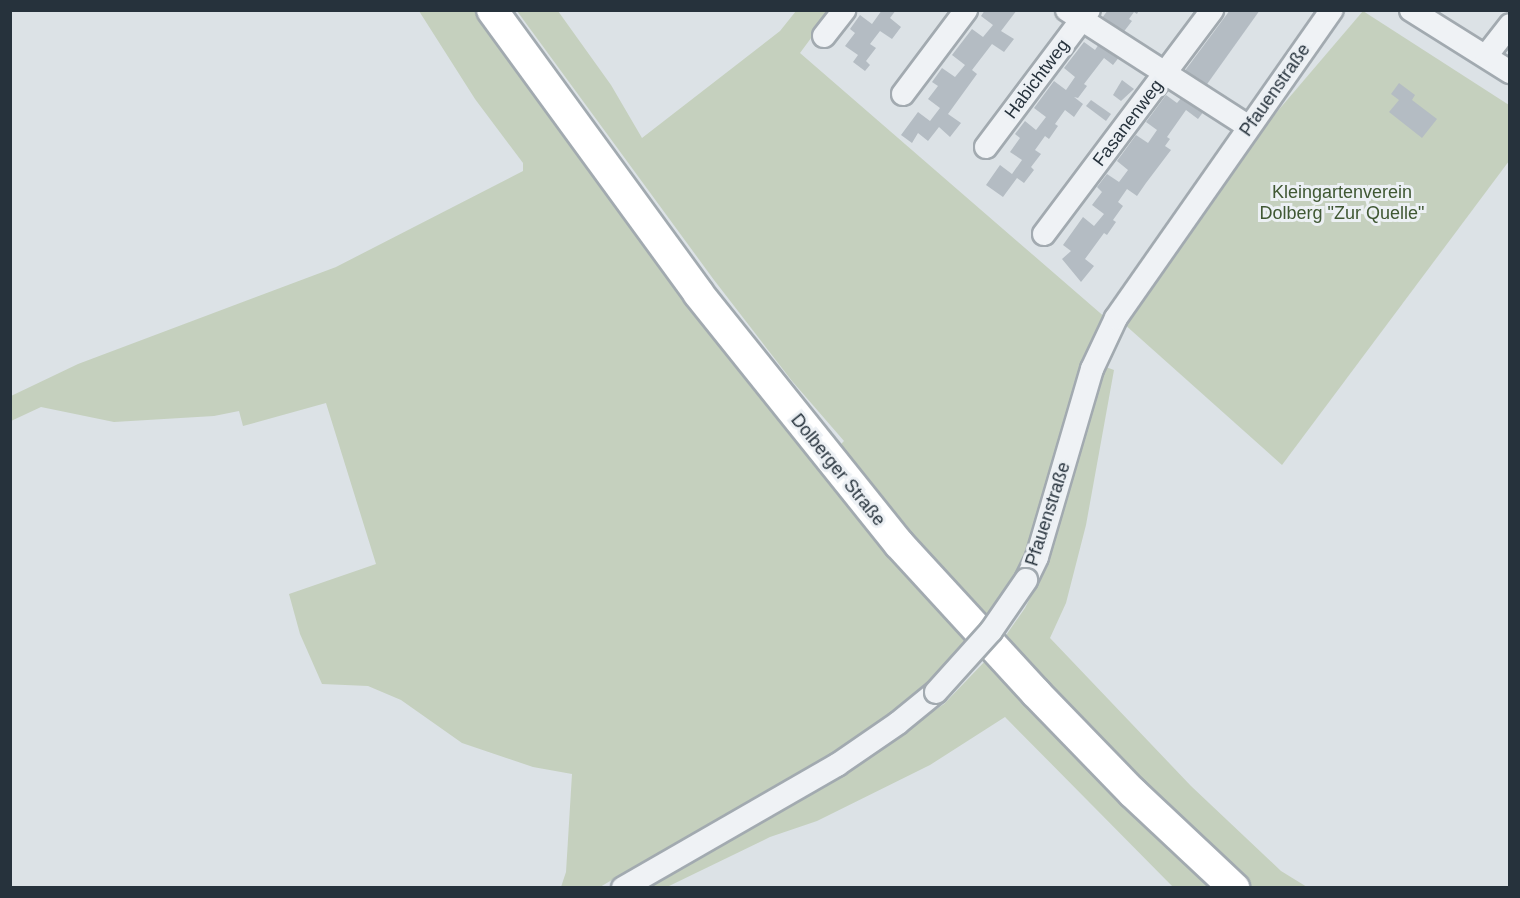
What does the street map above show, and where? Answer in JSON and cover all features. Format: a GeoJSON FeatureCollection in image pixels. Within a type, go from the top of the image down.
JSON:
{"type":"FeatureCollection","features":[{"type":"Feature","properties":{"kind":"main road","name":"Dolberger Straße"},"geometry":{"type":"LineString","coordinates":[[492,10],[698,293],[899,544],[1036,693],[1134,793],[1234,888]]}},
{"type":"Feature","properties":{"kind":"street"},"geometry":{"type":"LineString","coordinates":[[824,36],[844,10]]}},
{"type":"Feature","properties":{"kind":"street"},"geometry":{"type":"LineString","coordinates":[[903,94],[966,10]]}},
{"type":"Feature","properties":{"kind":"street","name":"Fasanenweg"},"geometry":{"type":"LineString","coordinates":[[1044,234],[1212,10]]}},
{"type":"Feature","properties":{"kind":"street","name":"Pfauenstraße"},"geometry":{"type":"LineString","coordinates":[[623,888],[837,765],[898,723],[936,692],[992,631],[1026,580],[1037,557],[1092,369],[1116,318],[1332,10]]}},
{"type":"Feature","properties":{"kind":"street"},"geometry":{"type":"LineString","coordinates":[[1411,10],[1509,72]]}},
{"type":"Feature","properties":{"kind":"street"},"geometry":{"type":"LineString","coordinates":[[1079,14],[1165,74],[1249,126]]}},
{"type":"Feature","properties":{"kind":"street","name":"Habichtweg"},"geometry":{"type":"LineString","coordinates":[[986,147],[1079,14]]}},
{"type":"Feature","properties":{"kind":"street"},"geometry":{"type":"LineString","coordinates":[[1486,56],[1509,25]]}},
{"type":"Feature","properties":{"kind":"green space"},"geometry":{"type":"Polygon","coordinates":[[[419,11],[478,11],[970,641],[909,709],[629,877],[622,874],[600,887],[561,887],[566,872],[572,774],[533,767],[462,743],[401,700],[368,686],[322,684],[300,634],[289,594],[376,564],[326,403],[243,426],[239,411],[214,416],[114,422],[41,407],[11,421],[11,396],[78,364],[336,267],[523,171],[523,163],[475,99],[419,11]]]}},
{"type":"Feature","properties":{"kind":"green space"},"geometry":{"type":"Polygon","coordinates":[[[517,11],[558,11],[611,85],[642,138],[780,31],[796,11],[831,11],[800,53],[1107,319],[1033,548],[983,621],[835,450],[844,441],[792,381],[714,280],[517,11]]]}},
{"type":"Feature","properties":{"kind":"green space","name":"Kleingartenverein Dolberg \"Zur Quelle\""},"geometry":{"type":"Polygon","coordinates":[[[1363,11],[1509,105],[1509,161],[1282,465],[1123,323],[1258,134],[1363,11]]]}},
{"type":"Feature","properties":{"kind":"green space"},"geometry":{"type":"Polygon","coordinates":[[[1103,366],[1114,370],[1086,525],[1066,603],[1050,638],[1191,786],[1281,871],[1307,887],[1248,887],[1002,641],[1025,608],[1046,566],[1097,378],[1103,366]]]}},
{"type":"Feature","properties":{"kind":"green space"},"geometry":{"type":"Polygon","coordinates":[[[988,658],[1218,887],[1173,887],[1005,717],[930,765],[817,821],[770,837],[667,887],[639,888],[842,772],[944,704],[988,658]]]}},
{"type":"Feature","properties":{"kind":"building"},"geometry":{"type":"Polygon","coordinates":[[[882,10],[896,10],[890,18],[901,27],[892,39],[880,31],[870,44],[876,48],[866,61],[870,65],[865,71],[853,62],[858,55],[845,46],[855,33],[850,29],[860,15],[872,24],[882,10]]]}},
{"type":"Feature","properties":{"kind":"building"},"geometry":{"type":"Polygon","coordinates":[[[985,10],[1017,10],[1001,31],[1014,39],[1004,52],[992,44],[972,70],[977,74],[948,114],[961,123],[950,137],[939,127],[928,141],[918,133],[912,143],[901,135],[918,112],[930,121],[940,108],[928,99],[938,86],[932,82],[942,68],[955,77],[965,65],[952,55],[972,29],[983,37],[993,25],[981,16],[985,10]]]}},
{"type":"Feature","properties":{"kind":"building"},"geometry":{"type":"Polygon","coordinates":[[[1108,10],[1139,10],[1137,14],[1134,12],[1129,19],[1132,21],[1122,34],[1102,18],[1108,10]]]}},
{"type":"Feature","properties":{"kind":"building"},"geometry":{"type":"Polygon","coordinates":[[[1230,10],[1260,10],[1205,87],[1184,72],[1230,10]]]}},
{"type":"Feature","properties":{"kind":"building"},"geometry":{"type":"Polygon","coordinates":[[[1084,42],[1095,50],[1099,44],[1120,56],[1113,65],[1104,58],[1084,84],[1087,86],[1078,98],[1074,97],[1083,104],[1074,117],[1065,110],[1055,124],[1058,126],[1049,139],[1045,136],[1035,150],[1041,154],[1031,167],[1034,170],[1024,183],[1017,178],[1003,197],[986,185],[1000,165],[1012,174],[1022,160],[1010,152],[1020,138],[1015,134],[1025,121],[1036,130],[1046,117],[1034,108],[1054,81],[1066,90],[1075,77],[1064,68],[1084,42]]]}},
{"type":"Feature","properties":{"kind":"building"},"geometry":{"type":"Polygon","coordinates":[[[1122,80],[1134,89],[1121,101],[1113,95],[1122,80]]]}},
{"type":"Feature","properties":{"kind":"building"},"geometry":{"type":"Polygon","coordinates":[[[1399,83],[1415,95],[1412,100],[1437,119],[1422,138],[1389,112],[1399,100],[1391,94],[1399,83]]]}},
{"type":"Feature","properties":{"kind":"building"},"geometry":{"type":"Polygon","coordinates":[[[1166,95],[1177,103],[1182,97],[1204,111],[1198,119],[1186,110],[1167,137],[1170,139],[1165,146],[1171,150],[1137,196],[1127,189],[1118,202],[1123,206],[1113,220],[1116,222],[1107,235],[1104,233],[1085,259],[1094,266],[1081,282],[1062,259],[1071,251],[1063,245],[1083,217],[1094,226],[1104,214],[1092,205],[1102,192],[1097,187],[1107,174],[1119,182],[1128,170],[1117,161],[1136,135],[1148,143],[1157,130],[1146,122],[1166,95]]]}},
{"type":"Feature","properties":{"kind":"building"},"geometry":{"type":"Polygon","coordinates":[[[1091,100],[1111,114],[1106,121],[1086,106],[1091,100]]]}}]}
